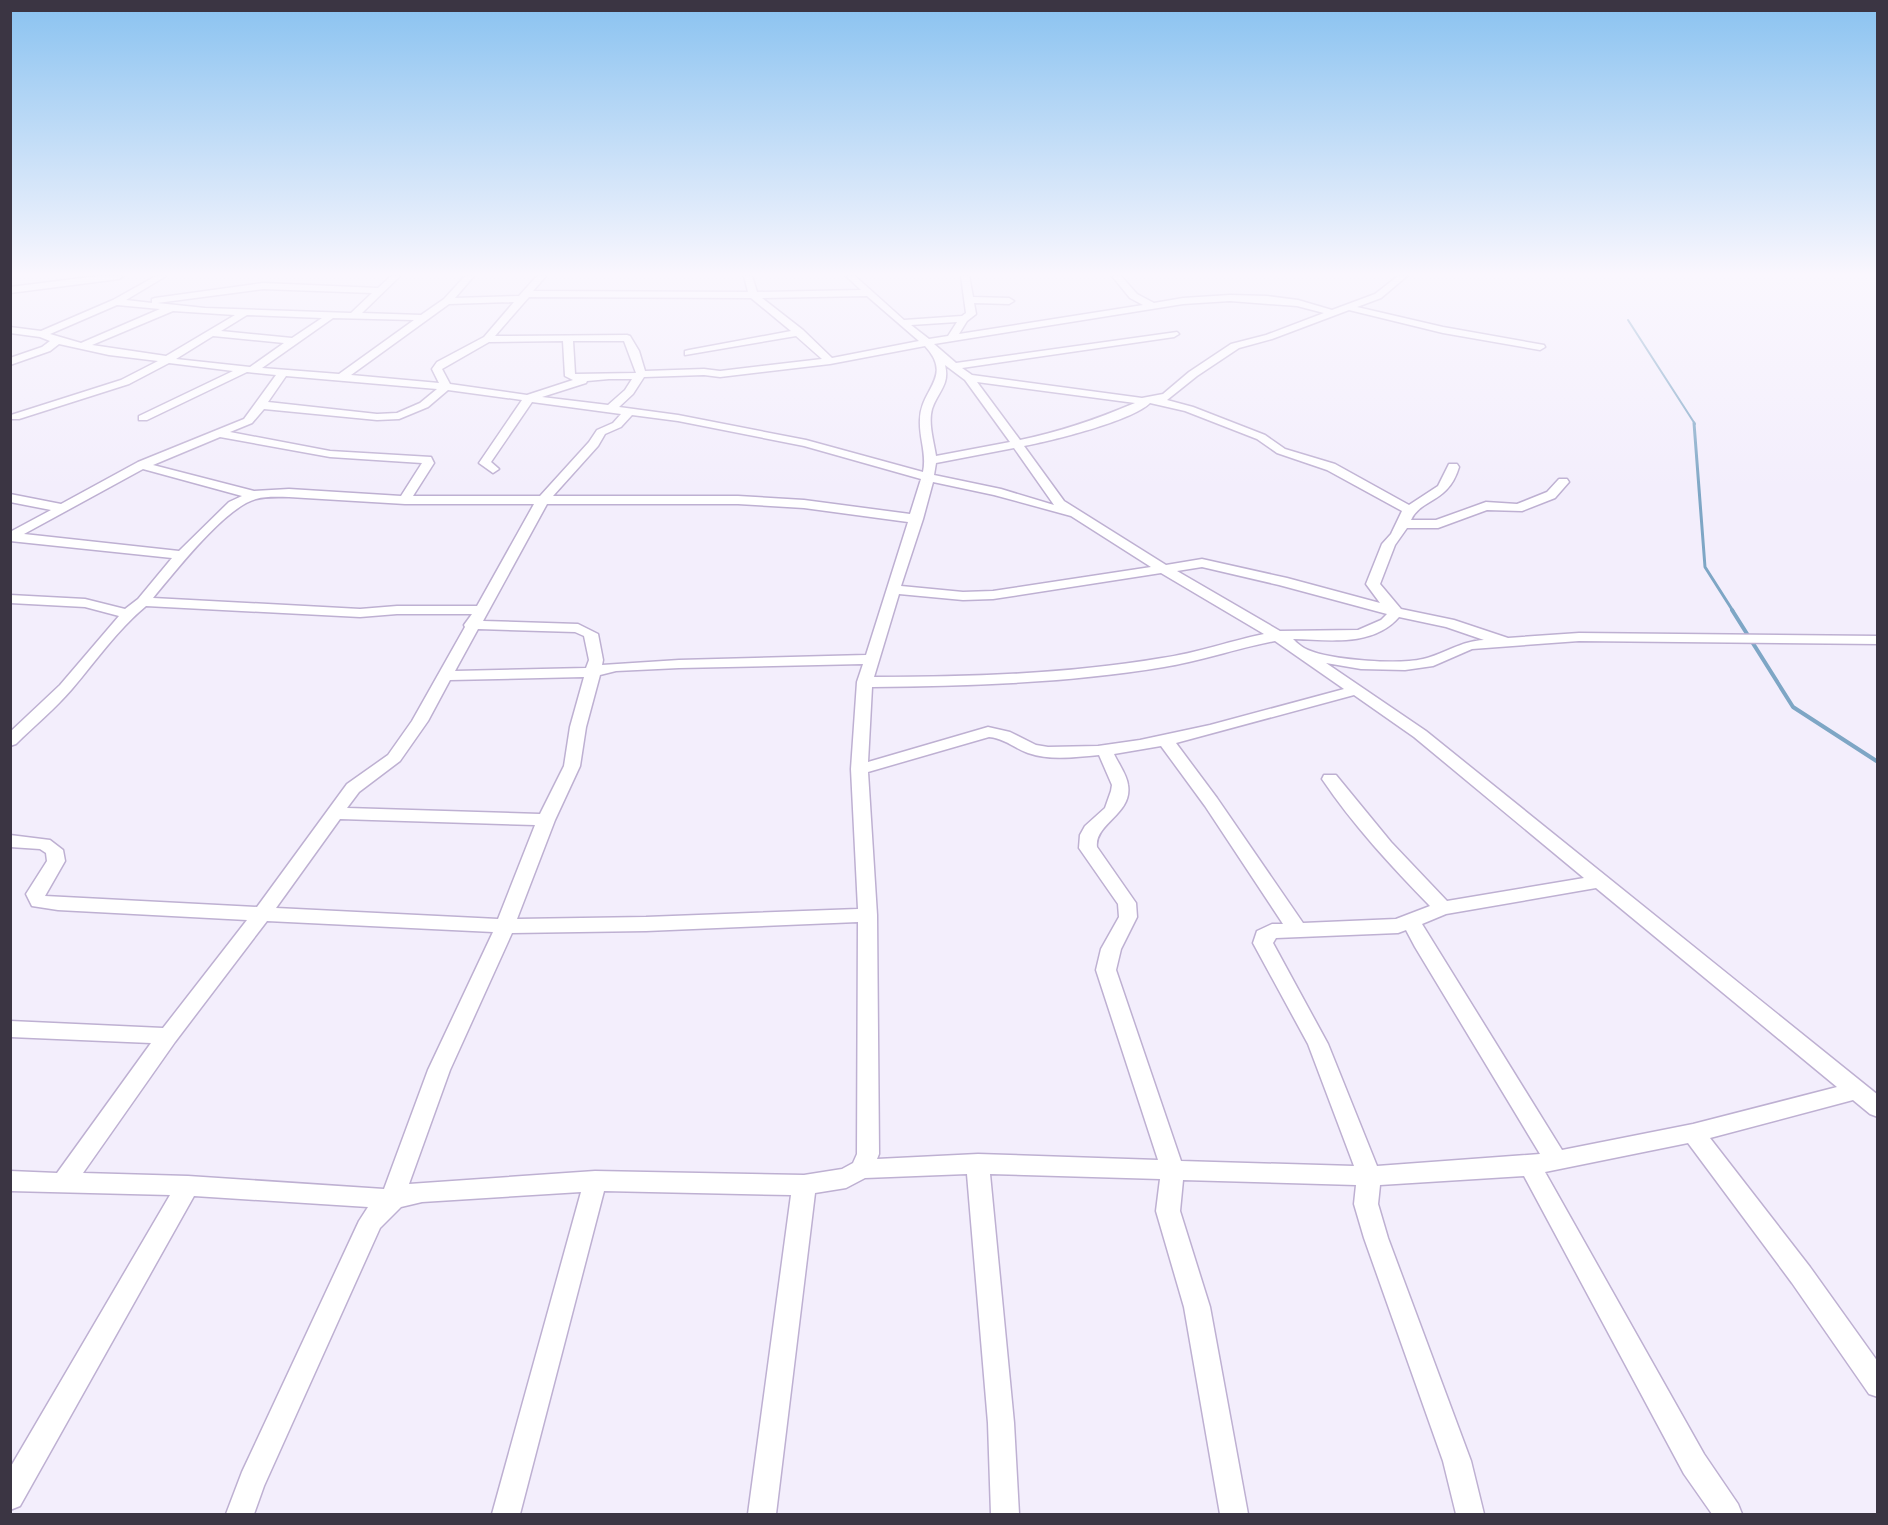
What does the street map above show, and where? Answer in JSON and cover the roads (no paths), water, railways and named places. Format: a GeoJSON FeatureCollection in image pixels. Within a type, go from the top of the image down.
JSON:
{"type":"FeatureCollection","features":[{"type":"Feature","properties":{"kind":"street"},"geometry":{"type":"LineString","coordinates":[[10,362],[49,347]]}},
{"type":"Feature","properties":{"kind":"street"},"geometry":{"type":"LineString","coordinates":[[89,347],[248,370],[343,376],[446,387],[630,411],[806,442],[929,469],[1072,514]]}},
{"type":"Feature","properties":{"kind":"street"},"geometry":{"type":"LineString","coordinates":[[15,417],[125,382],[187,347]]}},
{"type":"Feature","properties":{"kind":"street"},"geometry":{"type":"LineString","coordinates":[[143,418],[248,370],[284,347]]}},
{"type":"Feature","properties":{"kind":"street"},"geometry":{"type":"LineString","coordinates":[[343,376],[384,347]]}},
{"type":"Feature","properties":{"kind":"street"},"geometry":{"type":"LineString","coordinates":[[446,387],[437,369],[441,364],[472,347]]}},
{"type":"Feature","properties":{"kind":"street"},"geometry":{"type":"LineString","coordinates":[[568,347],[570,376],[582,381]]}},
{"type":"Feature","properties":{"kind":"street"},"geometry":{"type":"LineString","coordinates":[[630,347],[640,375]]}},
{"type":"Feature","properties":{"kind":"street"},"geometry":{"type":"LineString","coordinates":[[720,374],[689,354],[723,347]]}},
{"type":"Feature","properties":{"kind":"street"},"geometry":{"type":"LineString","coordinates":[[816,347],[830,361]]}},
{"type":"Feature","properties":{"kind":"street"},"geometry":{"type":"LineString","coordinates":[[954,366],[1083,347]]}},
{"type":"Feature","properties":{"kind":"street"},"geometry":{"type":"LineString","coordinates":[[929,469],[1014,444],[1053,437],[1166,397],[1193,374],[1233,347]]}},
{"type":"Feature","properties":{"kind":"street"},"geometry":{"type":"LineString","coordinates":[[862,1169],[868,1154],[868,915],[859,769],[865,682],[917,519],[929,469],[927,408],[943,377],[933,348]]}},
{"type":"Feature","properties":{"kind":"street"},"geometry":{"type":"LineString","coordinates":[[494,470],[485,463],[530,397],[599,376],[617,378],[704,372],[720,374],[933,348],[969,378],[1014,444],[1060,504],[1072,514],[1278,636],[1420,734],[1878,1108]]}},
{"type":"Feature","properties":{"kind":"street"},"geometry":{"type":"LineString","coordinates":[[11,537],[142,465],[248,421],[283,372]]}},
{"type":"Feature","properties":{"kind":"street"},"geometry":{"type":"LineString","coordinates":[[611,408],[628,392],[640,375]]}},
{"type":"Feature","properties":{"kind":"street"},"geometry":{"type":"LineString","coordinates":[[969,378],[1152,401],[1189,410],[1261,437],[1281,451],[1339,471],[1409,510]]}},
{"type":"Feature","properties":{"kind":"street"},"geometry":{"type":"LineString","coordinates":[[261,405],[377,417],[399,416],[424,405],[446,387]]}},
{"type":"Feature","properties":{"kind":"street"},"geometry":{"type":"LineString","coordinates":[[63,1183],[168,1036],[263,913],[353,788],[394,758],[420,721],[542,501],[594,444],[601,432],[616,425],[630,411]]}},
{"type":"Feature","properties":{"kind":"street"},"geometry":{"type":"LineString","coordinates":[[219,433],[330,454],[427,459],[428,463],[405,500]]}},
{"type":"Feature","properties":{"kind":"street"},"geometry":{"type":"LineString","coordinates":[[142,465],[191,480],[255,495],[289,493],[405,500],[738,500],[804,504],[917,519]]}},
{"type":"Feature","properties":{"kind":"street"},"geometry":{"type":"LineString","coordinates":[[1396,612],[1376,591],[1373,584],[1389,544],[1397,536],[1409,510],[1442,491],[1451,480],[1453,467]]}},
{"type":"Feature","properties":{"kind":"street"},"geometry":{"type":"LineString","coordinates":[[1404,524],[1438,524],[1486,506],[1518,508],[1551,495],[1563,482]]}},
{"type":"Feature","properties":{"kind":"street"},"geometry":{"type":"LineString","coordinates":[[10,741],[65,688],[182,555],[233,505],[255,495]]}},
{"type":"Feature","properties":{"kind":"street"},"geometry":{"type":"LineString","coordinates":[[10,498],[62,508]]}},
{"type":"Feature","properties":{"kind":"street"},"geometry":{"type":"LineString","coordinates":[[11,537],[182,555]]}},
{"type":"Feature","properties":{"kind":"street"},"geometry":{"type":"LineString","coordinates":[[895,589],[963,596],[993,595],[1202,563],[1282,581],[1396,612],[1449,623],[1506,642]]}},
{"type":"Feature","properties":{"kind":"street"},"geometry":{"type":"LineString","coordinates":[[10,599],[85,603],[128,614]]}},
{"type":"Feature","properties":{"kind":"street"},"geometry":{"type":"LineString","coordinates":[[143,602],[360,612],[397,610],[578,628],[588,630],[591,634],[596,660],[578,727],[572,766],[546,819],[505,926],[439,1070],[392,1199],[371,1221],[252,1482],[240,1515]]}},
{"type":"Feature","properties":{"kind":"street"},"geometry":{"type":"LineString","coordinates":[[865,682],[976,681],[1058,677],[1164,662],[1278,636],[1342,636],[1374,630],[1391,621],[1396,612]]}},
{"type":"Feature","properties":{"kind":"street"},"geometry":{"type":"LineString","coordinates":[[1304,654],[1360,665],[1405,666],[1428,663],[1470,645],[1579,637],[1878,640]]}},
{"type":"Feature","properties":{"kind":"street"},"geometry":{"type":"LineString","coordinates":[[445,676],[591,672],[616,667],[871,659]]}},
{"type":"Feature","properties":{"kind":"street"},"geometry":{"type":"LineString","coordinates":[[859,769],[988,732],[999,732],[1032,749],[1043,752],[1104,749],[1165,740],[1223,727],[1356,690]]}},
{"type":"Feature","properties":{"kind":"street"},"geometry":{"type":"LineString","coordinates":[[1165,740],[1211,801],[1296,928]]}},
{"type":"Feature","properties":{"kind":"street"},"geometry":{"type":"LineString","coordinates":[[1104,749],[1120,785],[1112,811],[1096,824],[1086,841],[1088,848],[1127,903],[1128,917],[1111,949],[1106,970],[1173,1170],[1168,1211],[1197,1307],[1234,1515]]}},
{"type":"Feature","properties":{"kind":"street"},"geometry":{"type":"LineString","coordinates":[[1330,779],[1360,820],[1397,863],[1443,908]]}},
{"type":"Feature","properties":{"kind":"street"},"geometry":{"type":"LineString","coordinates":[[335,813],[546,819]]}},
{"type":"Feature","properties":{"kind":"street"},"geometry":{"type":"LineString","coordinates":[[10,841],[44,844],[54,850],[56,861],[35,894],[39,901],[505,926],[646,924],[868,915]]}},
{"type":"Feature","properties":{"kind":"street"},"geometry":{"type":"LineString","coordinates":[[1470,1515],[1457,1461],[1376,1238],[1366,1204],[1369,1176],[1318,1044],[1263,943],[1264,936],[1272,931],[1296,928],[1398,926],[1443,908],[1600,881]]}},
{"type":"Feature","properties":{"kind":"street"},"geometry":{"type":"LineString","coordinates":[[1411,920],[1422,942],[1555,1159]]}},
{"type":"Feature","properties":{"kind":"street"},"geometry":{"type":"LineString","coordinates":[[10,1029],[168,1036]]}},
{"type":"Feature","properties":{"kind":"street"},"geometry":{"type":"LineString","coordinates":[[10,1181],[188,1186],[392,1199],[408,1193],[595,1181],[804,1185],[846,1178],[862,1169],[978,1164],[1369,1176],[1530,1166],[1555,1159],[1693,1133],[1856,1091]]}},
{"type":"Feature","properties":{"kind":"street"},"geometry":{"type":"LineString","coordinates":[[1693,1133],[1801,1275],[1878,1385]]}},
{"type":"Feature","properties":{"kind":"street"},"geometry":{"type":"LineString","coordinates":[[978,1164],[1001,1423],[1005,1515]]}},
{"type":"Feature","properties":{"kind":"street"},"geometry":{"type":"LineString","coordinates":[[1530,1166],[1694,1464],[1728,1515]]}},
{"type":"Feature","properties":{"kind":"street"},"geometry":{"type":"LineString","coordinates":[[506,1515],[595,1181]]}},
{"type":"Feature","properties":{"kind":"street"},"geometry":{"type":"LineString","coordinates":[[762,1515],[804,1185]]}},
{"type":"Feature","properties":{"kind":"street"},"geometry":{"type":"LineString","coordinates":[[10,1496],[188,1186]]}},
{"type":"Feature","properties":{"kind":"waterway"},"geometry":{"type":"LineString","coordinates":[[1646,347],[1695,424]]}},
{"type":"Feature","properties":{"kind":"waterway"},"geometry":{"type":"LineString","coordinates":[[1694,423],[1705,567],[1733,611]]}},
{"type":"Feature","properties":{"kind":"waterway"},"geometry":{"type":"LineString","coordinates":[[1732,610],[1793,707],[1878,762]]}}]}
